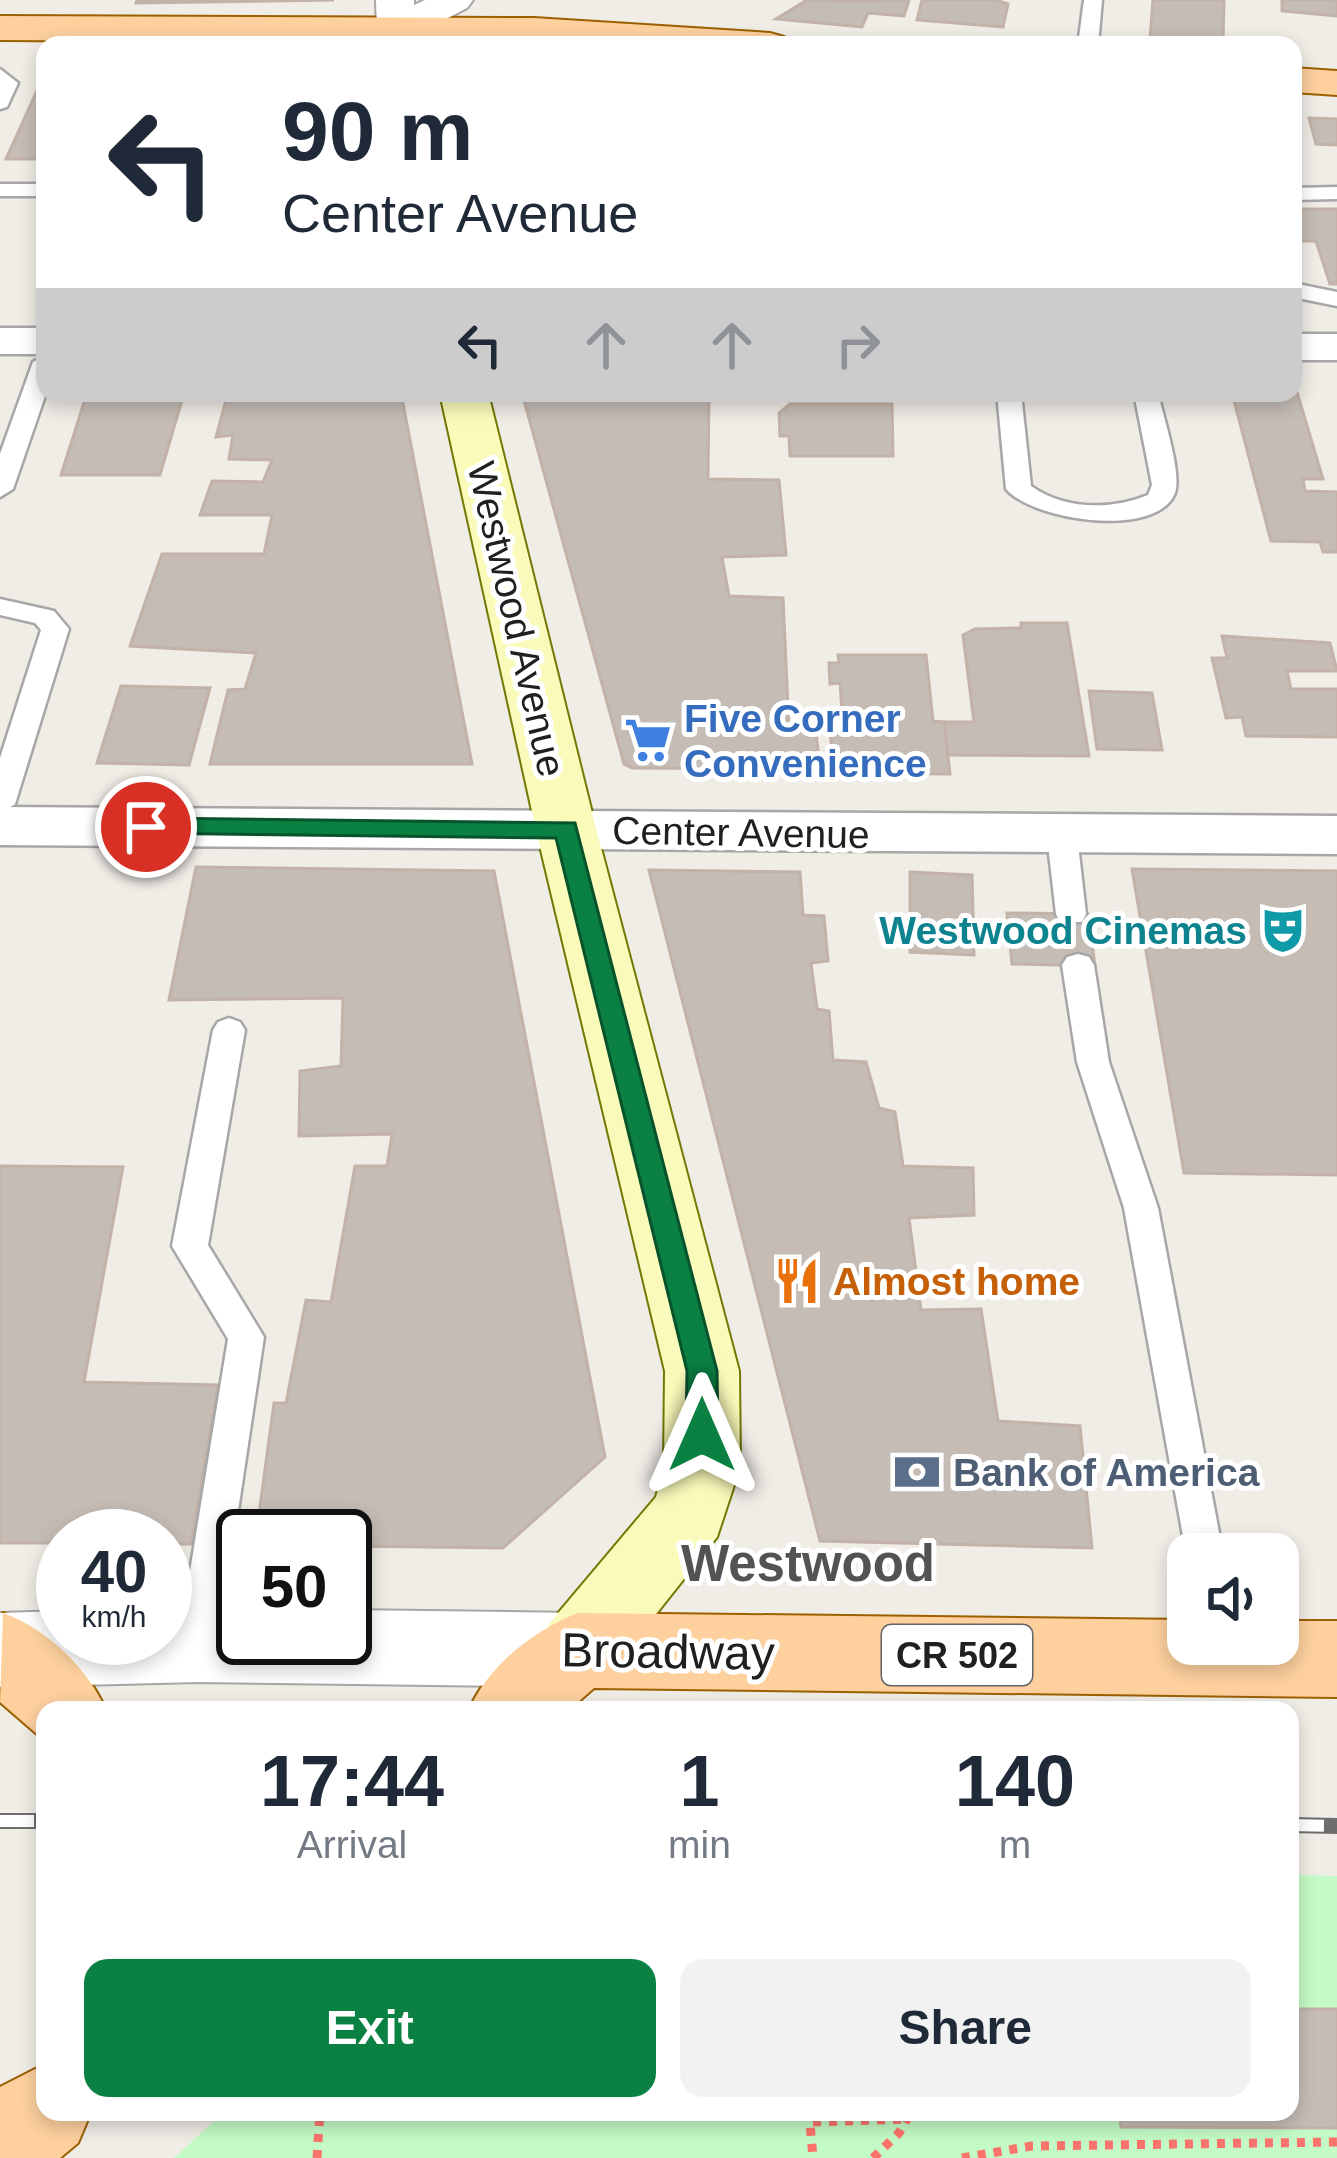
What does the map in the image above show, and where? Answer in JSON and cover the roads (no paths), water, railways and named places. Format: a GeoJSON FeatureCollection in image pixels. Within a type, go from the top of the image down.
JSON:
{"type":"FeatureCollection","features":[{"type":"Feature","properties":{"kind":"main road"},"geometry":{"type":"LineString","coordinates":[[0,28],[397,25],[629,36]]}},
{"type":"Feature","properties":{"kind":"main road"},"geometry":{"type":"LineString","coordinates":[[1302,81],[1337,83]]}},
{"type":"Feature","properties":{"kind":"main road","name":"Westwood Avenue"},"geometry":{"type":"LineString","coordinates":[[466,402],[566,829],[702,1371],[702,1467],[690,1513],[578,1650]]}},
{"type":"Feature","properties":{"kind":"main road"},"geometry":{"type":"LineString","coordinates":[[1,1650],[55,1701]]}},
{"type":"Feature","properties":{"kind":"main road"},"geometry":{"type":"LineString","coordinates":[[520,1701],[578,1650]]}},
{"type":"Feature","properties":{"kind":"main road","name":"Broadway"},"geometry":{"type":"LineString","coordinates":[[578,1650],[1167,1651]]}},
{"type":"Feature","properties":{"kind":"main road","name":"Broadway"},"geometry":{"type":"LineString","coordinates":[[1299,1656],[1337,1659]]}},
{"type":"Feature","properties":{"kind":"main road"},"geometry":{"type":"LineString","coordinates":[[0,2148],[36,2118]]}},
{"type":"Feature","properties":{"kind":"street"},"geometry":{"type":"LineString","coordinates":[[397,25],[454,0]]}},
{"type":"Feature","properties":{"kind":"street"},"geometry":{"type":"LineString","coordinates":[[0,341],[36,341]]}},
{"type":"Feature","properties":{"kind":"street"},"geometry":{"type":"LineString","coordinates":[[1302,347],[1337,347]]}},
{"type":"Feature","properties":{"kind":"street","name":"Center Avenue"},"geometry":{"type":"LineString","coordinates":[[0,826],[1337,835]]}},
{"type":"Feature","properties":{"kind":"street","name":"Broadway"},"geometry":{"type":"LineString","coordinates":[[1,1650],[198,1646],[578,1650]]}},
{"type":"Feature","properties":{"kind":"lane"},"geometry":{"type":"LineString","coordinates":[[1089,36],[1093,0]]}},
{"type":"Feature","properties":{"kind":"lane"},"geometry":{"type":"LineString","coordinates":[[0,75],[8,83],[0,103]]}},
{"type":"Feature","properties":{"kind":"lane"},"geometry":{"type":"LineString","coordinates":[[0,190],[36,190]]}},
{"type":"Feature","properties":{"kind":"lane"},"geometry":{"type":"LineString","coordinates":[[1302,194],[1337,194]]}},
{"type":"Feature","properties":{"kind":"lane"},"geometry":{"type":"LineString","coordinates":[[1302,292],[1337,299]]}},
{"type":"Feature","properties":{"kind":"lane"},"geometry":{"type":"LineString","coordinates":[[0,489],[36,387]]}},
{"type":"Feature","properties":{"kind":"lane"},"geometry":{"type":"LineString","coordinates":[[1010,402],[1019,489],[1034,503],[1054,509],[1141,510],[1160,500],[1165,485],[1148,402]]}},
{"type":"Feature","properties":{"kind":"lane"},"geometry":{"type":"LineString","coordinates":[[0,404],[30,404]]}},
{"type":"Feature","properties":{"kind":"lane"},"geometry":{"type":"LineString","coordinates":[[0,607],[44,617],[56,629],[0,804]]}},
{"type":"Feature","properties":{"kind":"lane"},"geometry":{"type":"LineString","coordinates":[[1062,836],[1071,914]]}},
{"type":"Feature","properties":{"kind":"lane"},"geometry":{"type":"LineString","coordinates":[[1078,965],[1093,1062],[1141,1208],[1199,1533]]}},
{"type":"Feature","properties":{"kind":"lane"},"geometry":{"type":"LineString","coordinates":[[198,1646],[246,1337],[190,1246],[230,1030]]}},
{"type":"Feature","properties":{"kind":"railway"},"geometry":{"type":"LineString","coordinates":[[0,1821],[36,1821]]}},
{"type":"Feature","properties":{"kind":"railway"},"geometry":{"type":"LineString","coordinates":[[1299,1825],[1337,1826]]}},
{"type":"Feature","properties":{"kind":"place","name":"Five Corner Convenience"},"geometry":{"type":"Point","coordinates":[648,740]}},
{"type":"Feature","properties":{"kind":"place","name":"Westwood Cinemas"},"geometry":{"type":"Point","coordinates":[1283,930]}},
{"type":"Feature","properties":{"kind":"place","name":"Almost home"},"geometry":{"type":"Point","coordinates":[797,1281]}},
{"type":"Feature","properties":{"kind":"place","name":"Bank of America"},"geometry":{"type":"Point","coordinates":[917,1472]}},
{"type":"Feature","properties":{"kind":"district","name":"Westwood"},"geometry":{"type":"Point","coordinates":[808,1563]}}]}
